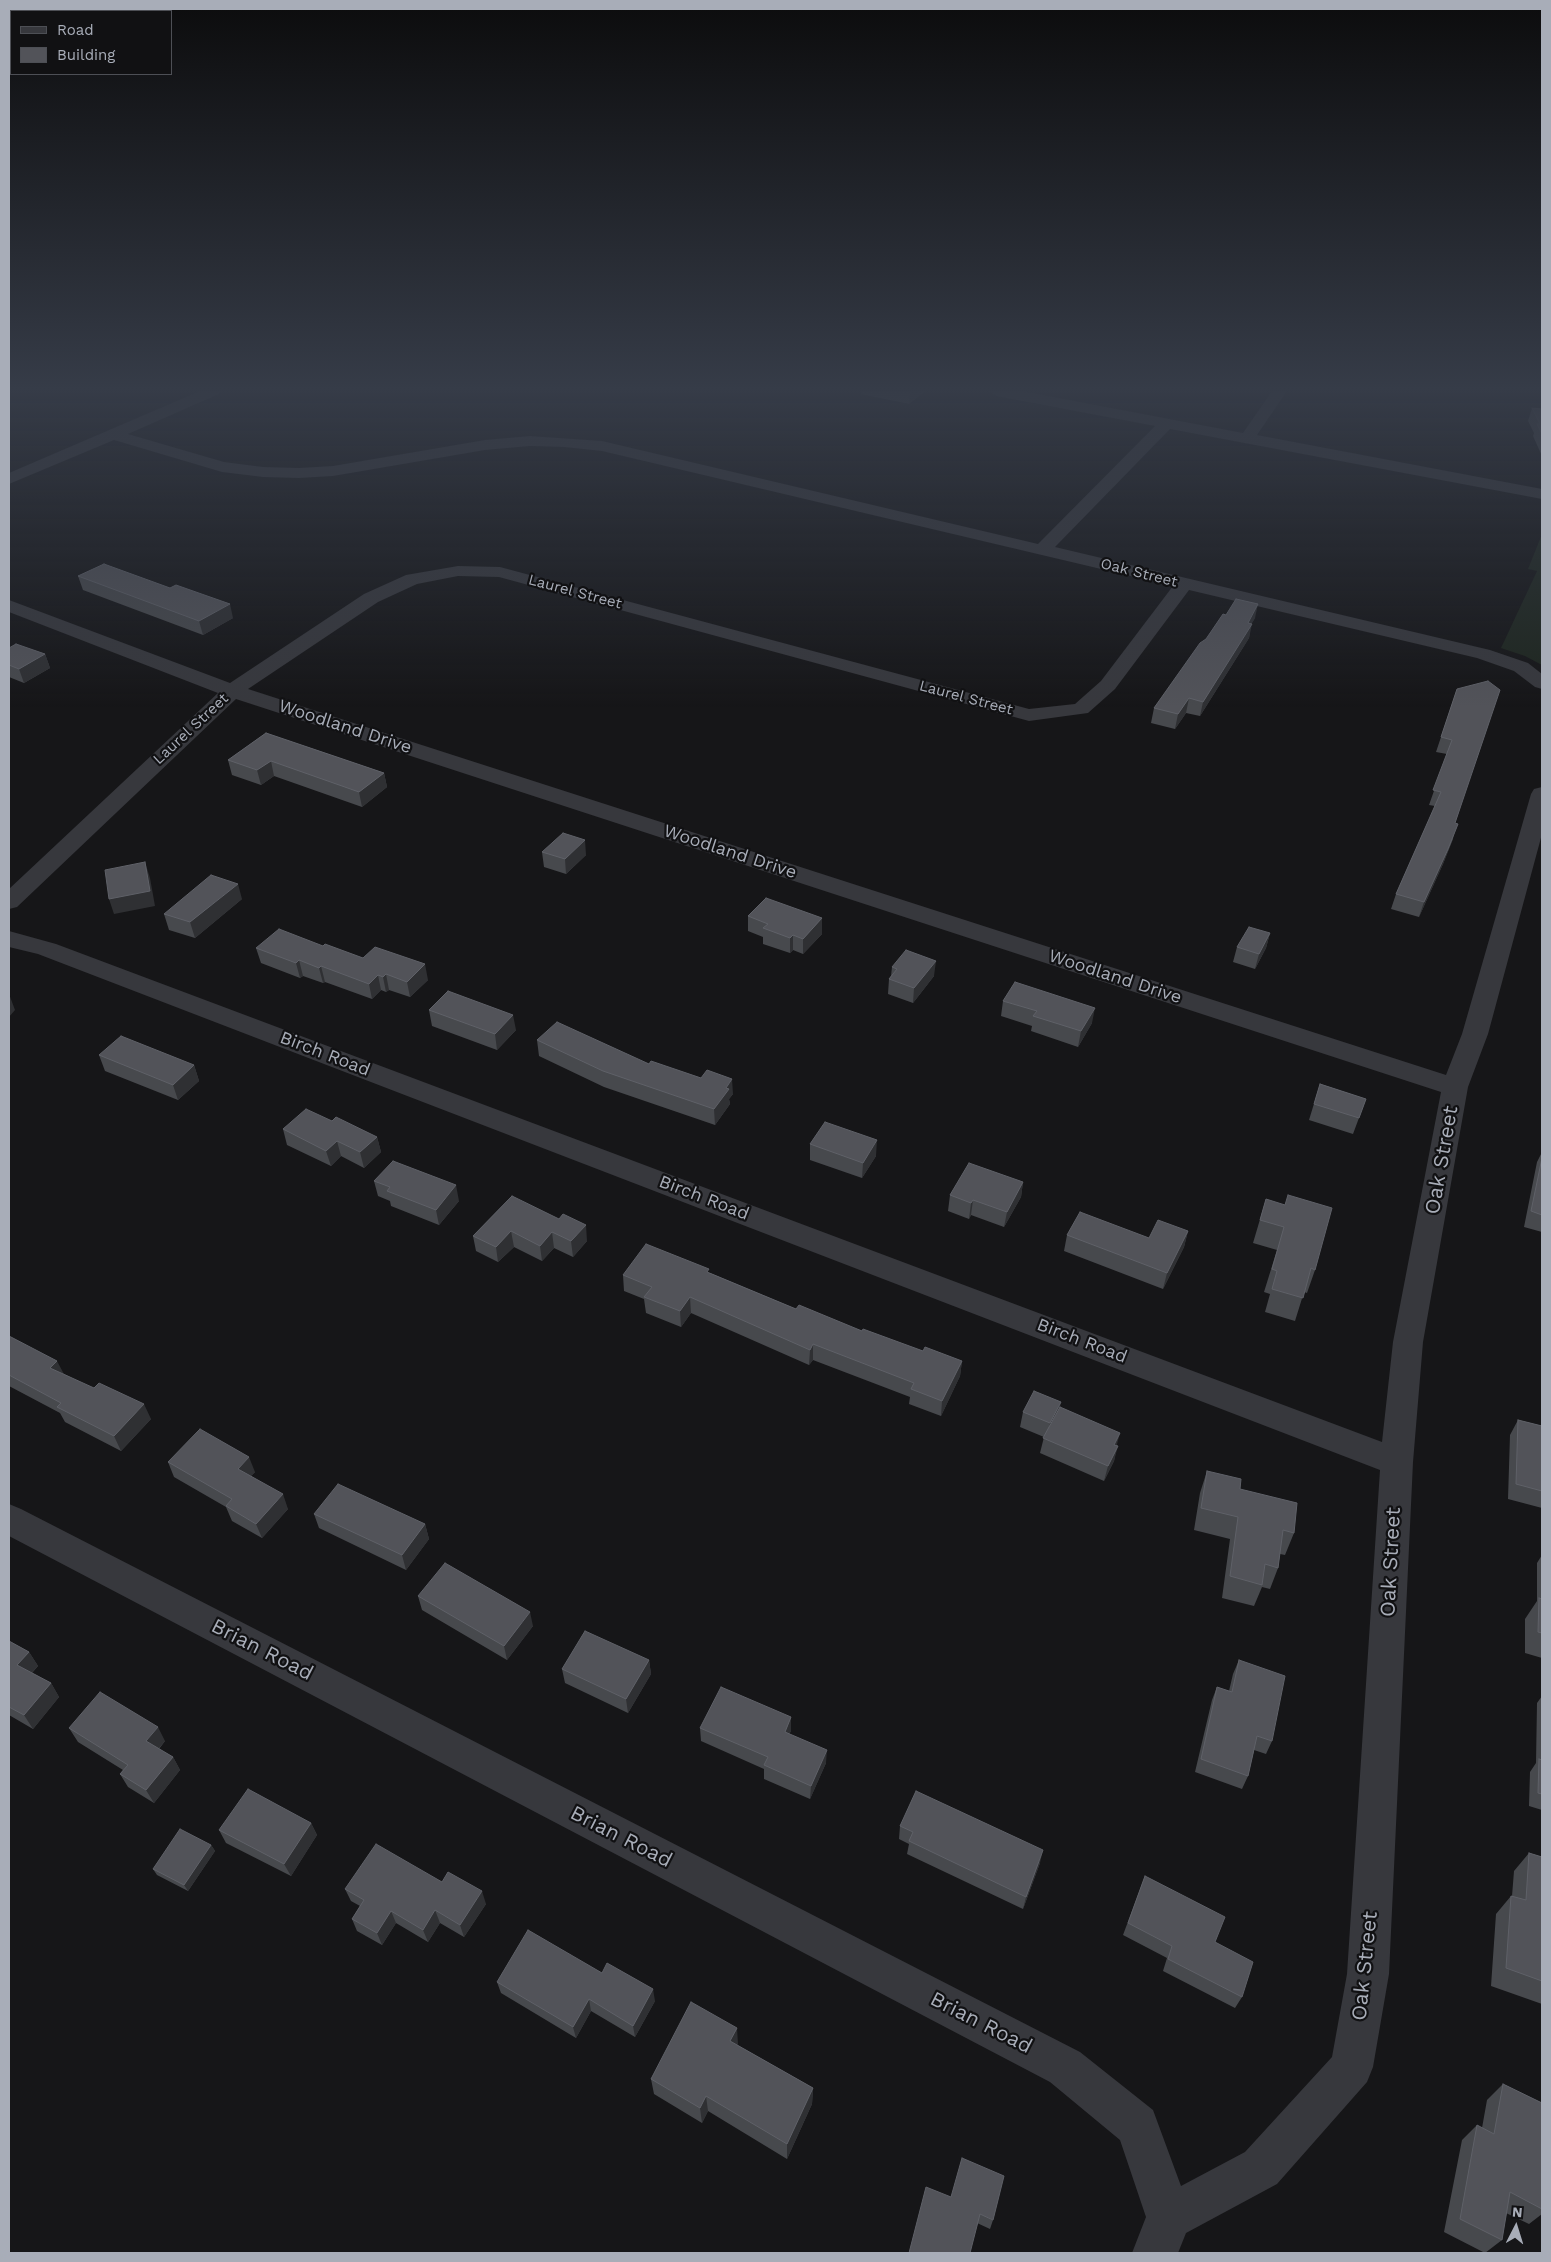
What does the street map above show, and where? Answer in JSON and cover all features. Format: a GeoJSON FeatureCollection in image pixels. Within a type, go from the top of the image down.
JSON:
{"type":"FeatureCollection","features":[{"type":"Feature","properties":{"kind":"street","name":"Oak Street"},"geometry":{"type":"LineString","coordinates":[[818,497],[1483,654],[1521,667],[1542,683]]}},
{"type":"Feature","properties":{"kind":"street"},"geometry":{"type":"LineString","coordinates":[[1043,549],[1095,497]]}},
{"type":"Feature","properties":{"kind":"street","name":"Laurel Street"},"geometry":{"type":"LineString","coordinates":[[9,902],[232,691],[371,598],[412,579],[458,571],[500,572],[1029,715],[1081,709],[1108,685],[1184,584]]}},
{"type":"Feature","properties":{"kind":"street","name":"Woodland Drive"},"geometry":{"type":"LineString","coordinates":[[9,606],[232,691],[1455,1087]]}},
{"type":"Feature","properties":{"kind":"street","name":"Oak Street"},"geometry":{"type":"LineString","coordinates":[[1169,2217],[1261,2168],[1352,2067],[1368,1974],[1397,1462],[1408,1342],[1455,1087],[1474,1034],[1542,794]]}},
{"type":"Feature","properties":{"kind":"street","name":"Birch Road"},"geometry":{"type":"LineString","coordinates":[[9,939],[47,949],[1397,1462]]}},
{"type":"Feature","properties":{"kind":"street","name":"Brian Road"},"geometry":{"type":"LineString","coordinates":[[9,1519],[1065,2067],[1136,2126],[1169,2217]]}},
{"type":"Feature","properties":{"kind":"street"},"geometry":{"type":"LineString","coordinates":[[1156,2253],[1169,2217]]}},
{"type":"Feature","properties":{"kind":"shaded area"},"geometry":{"type":"Polygon","coordinates":[[[1542,534],[1542,665],[1525,656],[1501,648],[1537,571],[1528,569],[1542,534]]]}},
{"type":"Feature","properties":{"kind":"building"},"geometry":{"type":"Polygon","coordinates":[[[104,564],[170,588],[176,585],[230,604],[199,621],[78,576],[104,564]]]}},
{"type":"Feature","properties":{"kind":"building"},"geometry":{"type":"Polygon","coordinates":[[[1236,599],[1258,604],[1248,623],[1252,624],[1203,702],[1189,698],[1178,714],[1154,708],[1200,643],[1206,639],[1223,614],[1226,615],[1236,599]]]}},
{"type":"Feature","properties":{"kind":"building"},"geometry":{"type":"Polygon","coordinates":[[[16,644],[45,654],[19,669],[9,665],[9,648],[16,644]]]}},
{"type":"Feature","properties":{"kind":"building"},"geometry":{"type":"Polygon","coordinates":[[[1488,681],[1500,690],[1455,823],[1458,824],[1448,849],[1424,902],[1396,894],[1441,792],[1433,790],[1452,740],[1441,737],[1457,689],[1488,681]]]}},
{"type":"Feature","properties":{"kind":"building"},"geometry":{"type":"Polygon","coordinates":[[[266,733],[384,773],[359,792],[271,761],[257,770],[228,760],[266,733]]]}},
{"type":"Feature","properties":{"kind":"building"},"geometry":{"type":"Polygon","coordinates":[[[563,833],[585,840],[565,859],[542,852],[563,833]]]}},
{"type":"Feature","properties":{"kind":"building"},"geometry":{"type":"Polygon","coordinates":[[[145,862],[150,891],[109,899],[105,870],[145,862]]]}},
{"type":"Feature","properties":{"kind":"building"},"geometry":{"type":"Polygon","coordinates":[[[211,875],[238,884],[190,922],[164,914],[211,875]]]}},
{"type":"Feature","properties":{"kind":"building"},"geometry":{"type":"Polygon","coordinates":[[[766,898],[822,918],[803,939],[793,935],[790,938],[763,928],[768,924],[748,916],[766,898]]]}},
{"type":"Feature","properties":{"kind":"building"},"geometry":{"type":"Polygon","coordinates":[[[1249,927],[1270,933],[1259,954],[1237,947],[1249,927]]]}},
{"type":"Feature","properties":{"kind":"building"},"geometry":{"type":"Polygon","coordinates":[[[279,929],[323,946],[325,944],[363,958],[375,947],[425,964],[407,982],[386,974],[383,977],[378,975],[369,984],[321,966],[319,968],[299,960],[296,963],[256,948],[279,929]]]}},
{"type":"Feature","properties":{"kind":"building"},"geometry":{"type":"Polygon","coordinates":[[[906,950],[936,961],[914,988],[889,979],[897,969],[892,967],[906,950]]]}},
{"type":"Feature","properties":{"kind":"building"},"geometry":{"type":"Polygon","coordinates":[[[1015,982],[1095,1008],[1081,1031],[1033,1016],[1037,1011],[1003,1001],[1015,982]]]}},
{"type":"Feature","properties":{"kind":"building"},"geometry":{"type":"Polygon","coordinates":[[[448,991],[513,1015],[495,1034],[429,1010],[448,991]]]}},
{"type":"Feature","properties":{"kind":"building"},"geometry":{"type":"Polygon","coordinates":[[[557,1022],[649,1064],[651,1061],[701,1078],[707,1070],[732,1079],[726,1088],[729,1089],[714,1109],[603,1071],[537,1040],[557,1022]]]}},
{"type":"Feature","properties":{"kind":"building"},"geometry":{"type":"Polygon","coordinates":[[[121,1036],[194,1065],[173,1085],[99,1055],[121,1036]]]}},
{"type":"Feature","properties":{"kind":"building"},"geometry":{"type":"Polygon","coordinates":[[[1320,1084],[1366,1099],[1359,1118],[1314,1104],[1320,1084]]]}},
{"type":"Feature","properties":{"kind":"building"},"geometry":{"type":"Polygon","coordinates":[[[306,1109],[332,1121],[336,1117],[377,1137],[360,1152],[337,1141],[326,1151],[283,1129],[306,1109]]]}},
{"type":"Feature","properties":{"kind":"building"},"geometry":{"type":"Polygon","coordinates":[[[825,1122],[877,1140],[863,1163],[810,1144],[825,1122]]]}},
{"type":"Feature","properties":{"kind":"building"},"geometry":{"type":"Polygon","coordinates":[[[1542,1158],[1542,1215],[1531,1211],[1542,1158]]]}},
{"type":"Feature","properties":{"kind":"building"},"geometry":{"type":"Polygon","coordinates":[[[393,1161],[456,1185],[436,1210],[387,1191],[390,1187],[374,1181],[393,1161]]]}},
{"type":"Feature","properties":{"kind":"building"},"geometry":{"type":"Polygon","coordinates":[[[969,1163],[1023,1182],[1007,1212],[973,1200],[971,1203],[950,1195],[969,1163]]]}},
{"type":"Feature","properties":{"kind":"building"},"geometry":{"type":"Polygon","coordinates":[[[1288,1195],[1332,1208],[1315,1270],[1311,1268],[1303,1298],[1272,1289],[1277,1271],[1272,1269],[1284,1227],[1260,1220],[1266,1199],[1285,1205],[1288,1195]]]}},
{"type":"Feature","properties":{"kind":"building"},"geometry":{"type":"Polygon","coordinates":[[[512,1196],[559,1219],[563,1214],[586,1225],[571,1241],[552,1232],[540,1246],[511,1231],[496,1247],[473,1236],[512,1196]]]}},
{"type":"Feature","properties":{"kind":"building"},"geometry":{"type":"Polygon","coordinates":[[[1080,1212],[1149,1238],[1158,1220],[1188,1231],[1167,1273],[1067,1235],[1080,1212]]]}},
{"type":"Feature","properties":{"kind":"building"},"geometry":{"type":"Polygon","coordinates":[[[646,1244],[709,1269],[707,1272],[796,1309],[799,1305],[862,1331],[863,1329],[923,1351],[925,1347],[962,1361],[942,1401],[911,1389],[914,1383],[813,1344],[810,1350],[690,1297],[680,1311],[644,1297],[652,1287],[623,1275],[646,1244]]]}},
{"type":"Feature","properties":{"kind":"building"},"geometry":{"type":"Polygon","coordinates":[[[9,1336],[57,1361],[50,1368],[94,1388],[99,1383],[144,1404],[114,1436],[57,1407],[61,1403],[9,1375],[9,1336]]]}},
{"type":"Feature","properties":{"kind":"building"},"geometry":{"type":"Polygon","coordinates":[[[1034,1391],[1061,1402],[1050,1423],[1023,1412],[1034,1391]]]}},
{"type":"Feature","properties":{"kind":"building"},"geometry":{"type":"Polygon","coordinates":[[[1060,1407],[1120,1433],[1114,1445],[1118,1446],[1108,1466],[1043,1438],[1060,1407]]]}},
{"type":"Feature","properties":{"kind":"building"},"geometry":{"type":"Polygon","coordinates":[[[1518,1420],[1542,1426],[1542,1491],[1516,1484],[1518,1420]]]}},
{"type":"Feature","properties":{"kind":"building"},"geometry":{"type":"Polygon","coordinates":[[[200,1429],[249,1457],[238,1469],[283,1494],[256,1524],[226,1506],[232,1499],[168,1462],[200,1429]]]}},
{"type":"Feature","properties":{"kind":"building"},"geometry":{"type":"Polygon","coordinates":[[[1207,1471],[1241,1479],[1240,1489],[1297,1503],[1294,1533],[1283,1530],[1278,1568],[1265,1564],[1262,1585],[1230,1576],[1238,1517],[1201,1508],[1207,1471]]]}},
{"type":"Feature","properties":{"kind":"building"},"geometry":{"type":"Polygon","coordinates":[[[338,1484],[425,1524],[402,1555],[314,1514],[338,1484]]]}},
{"type":"Feature","properties":{"kind":"building"},"geometry":{"type":"Polygon","coordinates":[[[445,1563],[530,1612],[504,1646],[418,1596],[445,1563]]]}},
{"type":"Feature","properties":{"kind":"building"},"geometry":{"type":"Polygon","coordinates":[[[1539,1598],[1542,1599],[1542,1633],[1538,1632],[1539,1598]]]}},
{"type":"Feature","properties":{"kind":"building"},"geometry":{"type":"Polygon","coordinates":[[[585,1631],[649,1660],[626,1699],[562,1669],[585,1631]]]}},
{"type":"Feature","properties":{"kind":"building"},"geometry":{"type":"Polygon","coordinates":[[[9,1641],[29,1652],[17,1665],[51,1683],[24,1715],[9,1707],[9,1641]]]}},
{"type":"Feature","properties":{"kind":"building"},"geometry":{"type":"Polygon","coordinates":[[[1239,1660],[1285,1676],[1272,1741],[1257,1736],[1248,1776],[1201,1759],[1217,1687],[1232,1692],[1239,1660]]]}},
{"type":"Feature","properties":{"kind":"building"},"geometry":{"type":"Polygon","coordinates":[[[721,1687],[791,1717],[785,1732],[827,1750],[811,1786],[764,1765],[768,1757],[700,1728],[721,1687]]]}},
{"type":"Feature","properties":{"kind":"building"},"geometry":{"type":"Polygon","coordinates":[[[100,1692],[158,1727],[146,1741],[173,1757],[146,1790],[120,1774],[128,1765],[69,1728],[100,1692]]]}},
{"type":"Feature","properties":{"kind":"building"},"geometry":{"type":"Polygon","coordinates":[[[1539,1759],[1542,1760],[1542,1794],[1538,1793],[1539,1759]]]}},
{"type":"Feature","properties":{"kind":"building"},"geometry":{"type":"Polygon","coordinates":[[[248,1789],[311,1823],[284,1864],[219,1830],[248,1789]]]}},
{"type":"Feature","properties":{"kind":"building"},"geometry":{"type":"Polygon","coordinates":[[[916,1791],[1043,1850],[1026,1897],[909,1841],[913,1832],[900,1826],[916,1791]]]}},
{"type":"Feature","properties":{"kind":"building"},"geometry":{"type":"Polygon","coordinates":[[[180,1829],[211,1845],[184,1885],[153,1869],[180,1829]]]}},
{"type":"Feature","properties":{"kind":"building"},"geometry":{"type":"Polygon","coordinates":[[[376,1844],[442,1882],[448,1872],[482,1891],[460,1925],[435,1910],[423,1930],[391,1911],[377,1933],[352,1919],[364,1900],[345,1889],[376,1844]]]}},
{"type":"Feature","properties":{"kind":"building"},"geometry":{"type":"Polygon","coordinates":[[[1529,1853],[1542,1857],[1542,1981],[1506,1968],[1511,1896],[1526,1900],[1529,1853]]]}},
{"type":"Feature","properties":{"kind":"building"},"geometry":{"type":"Polygon","coordinates":[[[1145,1876],[1225,1917],[1215,1942],[1253,1962],[1242,1997],[1168,1959],[1172,1946],[1128,1923],[1145,1876]]]}},
{"type":"Feature","properties":{"kind":"building"},"geometry":{"type":"Polygon","coordinates":[[[528,1930],[602,1973],[607,1963],[653,1989],[633,2026],[589,1999],[573,2027],[497,1982],[528,1930]]]}},
{"type":"Feature","properties":{"kind":"building"},"geometry":{"type":"Polygon","coordinates":[[[691,2002],[737,2028],[730,2041],[813,2088],[787,2144],[706,2096],[700,2108],[651,2079],[691,2002]]]}},
{"type":"Feature","properties":{"kind":"building"},"geometry":{"type":"Polygon","coordinates":[[[1503,2084],[1542,2103],[1542,2209],[1510,2192],[1502,2240],[1460,2219],[1477,2125],[1494,2134],[1503,2084]]]}},
{"type":"Feature","properties":{"kind":"building"},"geometry":{"type":"Polygon","coordinates":[[[962,2158],[1004,2176],[993,2220],[980,2214],[970,2253],[909,2253],[926,2187],[951,2197],[962,2158]]]}}]}
